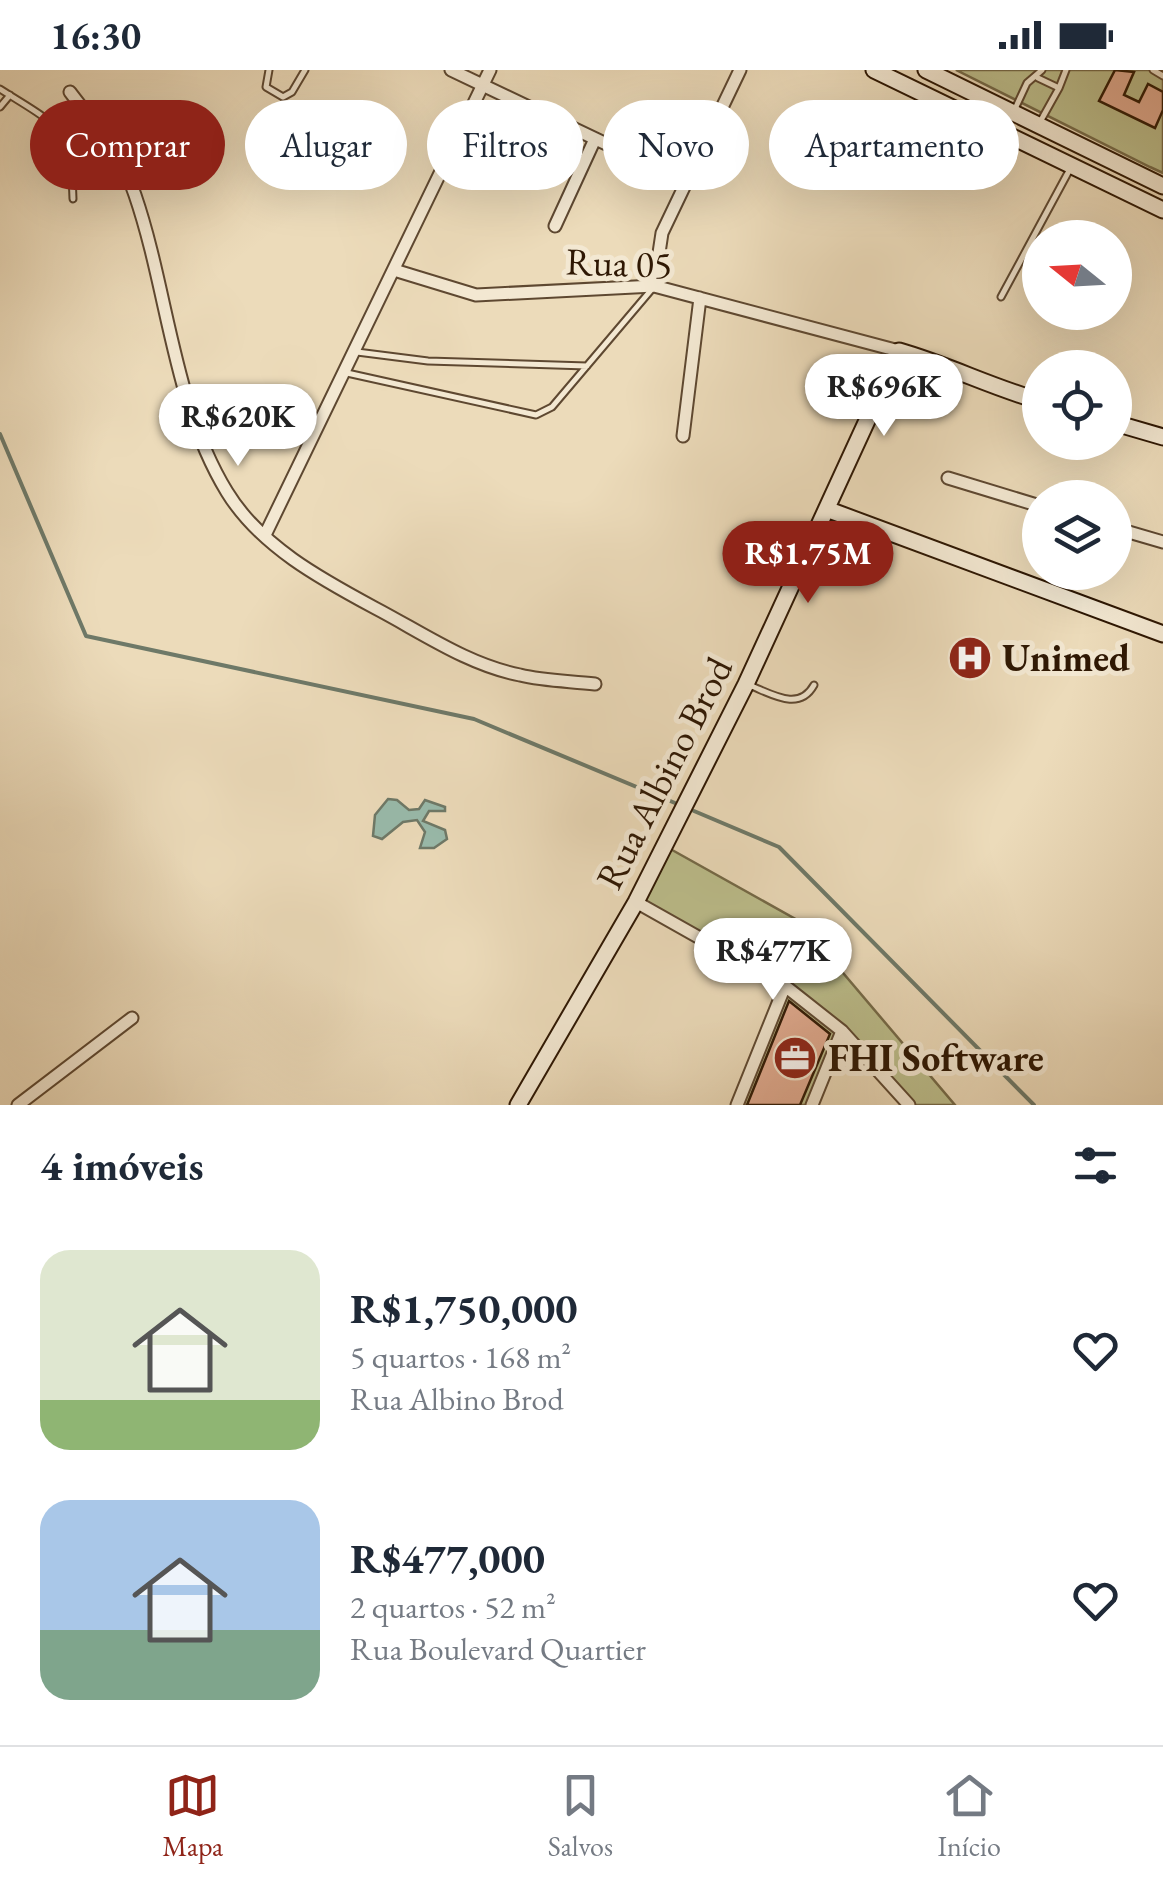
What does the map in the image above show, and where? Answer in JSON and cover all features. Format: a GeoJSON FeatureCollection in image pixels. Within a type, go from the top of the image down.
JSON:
{"type":"FeatureCollection","features":[{"type":"Feature","properties":{"kind":"street"},"geometry":{"type":"LineString","coordinates":[[451,70],[603,143]]}},
{"type":"Feature","properties":{"kind":"street"},"geometry":{"type":"LineString","coordinates":[[265,535],[347,373],[490,70]]}},
{"type":"Feature","properties":{"kind":"street"},"geometry":{"type":"LineString","coordinates":[[726,100],[740,70]]}},
{"type":"Feature","properties":{"kind":"street"},"geometry":{"type":"LineString","coordinates":[[874,70],[1163,210]]}},
{"type":"Feature","properties":{"kind":"street"},"geometry":{"type":"LineString","coordinates":[[926,70],[985,100]]}},
{"type":"Feature","properties":{"kind":"street"},"geometry":{"type":"LineString","coordinates":[[70,92],[118,154],[135,194],[197,428],[228,494],[265,535],[321,579],[471,659],[518,675],[595,684]]}},
{"type":"Feature","properties":{"kind":"street"},"geometry":{"type":"LineString","coordinates":[[1019,116],[1163,186]]}},
{"type":"Feature","properties":{"kind":"street"},"geometry":{"type":"LineString","coordinates":[[555,226],[595,139]]}},
{"type":"Feature","properties":{"kind":"street"},"geometry":{"type":"LineString","coordinates":[[654,286],[662,232],[682,190]]}},
{"type":"Feature","properties":{"kind":"street","name":"Rua 05"},"geometry":{"type":"LineString","coordinates":[[394,270],[476,294],[654,286],[899,351]]}},
{"type":"Feature","properties":{"kind":"street"},"geometry":{"type":"LineString","coordinates":[[683,436],[700,298]]}},
{"type":"Feature","properties":{"kind":"street"},"geometry":{"type":"LineString","coordinates":[[899,351],[955,367],[992,387],[1022,396]]}},
{"type":"Feature","properties":{"kind":"street","name":"Rua Albino Brod"},"geometry":{"type":"LineString","coordinates":[[518,1105],[636,902],[746,684],[899,351]]}},
{"type":"Feature","properties":{"kind":"street"},"geometry":{"type":"LineString","coordinates":[[1132,428],[1163,437]]}},
{"type":"Feature","properties":{"kind":"street"},"geometry":{"type":"LineString","coordinates":[[948,478],[1022,501]]}},
{"type":"Feature","properties":{"kind":"street"},"geometry":{"type":"LineString","coordinates":[[829,510],[1163,634]]}},
{"type":"Feature","properties":{"kind":"street"},"geometry":{"type":"LineString","coordinates":[[1132,533],[1163,542]]}},
{"type":"Feature","properties":{"kind":"street"},"geometry":{"type":"LineString","coordinates":[[636,902],[785,986],[842,1031],[908,1105]]}},
{"type":"Feature","properties":{"kind":"street"},"geometry":{"type":"LineString","coordinates":[[737,1105],[785,986]]}},
{"type":"Feature","properties":{"kind":"street"},"geometry":{"type":"LineString","coordinates":[[18,1105],[132,1018]]}},
{"type":"Feature","properties":{"kind":"street"},"geometry":{"type":"LineString","coordinates":[[812,1105],[842,1031]]}},
{"type":"Feature","properties":{"kind":"lane"},"geometry":{"type":"LineString","coordinates":[[268,70],[266,87],[283,96],[292,92],[305,70]]}},
{"type":"Feature","properties":{"kind":"lane"},"geometry":{"type":"LineString","coordinates":[[1019,102],[1028,83],[1038,78],[1042,70]]}},
{"type":"Feature","properties":{"kind":"lane"},"geometry":{"type":"LineString","coordinates":[[1039,124],[1066,70]]}},
{"type":"Feature","properties":{"kind":"lane"},"geometry":{"type":"LineString","coordinates":[[1153,70],[1163,76]]}},
{"type":"Feature","properties":{"kind":"lane"},"geometry":{"type":"LineString","coordinates":[[1038,78],[1058,88]]}},
{"type":"Feature","properties":{"kind":"lane"},"geometry":{"type":"LineString","coordinates":[[0,88],[56,125],[66,139],[73,199]]}},
{"type":"Feature","properties":{"kind":"lane"},"geometry":{"type":"LineString","coordinates":[[0,107],[10,95]]}},
{"type":"Feature","properties":{"kind":"lane"},"geometry":{"type":"LineString","coordinates":[[1002,297],[1071,166]]}},
{"type":"Feature","properties":{"kind":"lane"},"geometry":{"type":"LineString","coordinates":[[347,373],[536,415],[552,407],[654,286]]}},
{"type":"Feature","properties":{"kind":"lane"},"geometry":{"type":"LineString","coordinates":[[357,352],[428,361],[587,366]]}},
{"type":"Feature","properties":{"kind":"lane"},"geometry":{"type":"LineString","coordinates":[[877,564],[889,532]]}},
{"type":"Feature","properties":{"kind":"lane"},"geometry":{"type":"LineString","coordinates":[[746,684],[794,702],[803,699],[814,685]]}},
{"type":"Feature","properties":{"kind":"green space"},"geometry":{"type":"Polygon","coordinates":[[[956,70],[1163,70],[1163,173],[1019,100],[956,70]]]}},
{"type":"Feature","properties":{"kind":"green space"},"geometry":{"type":"Polygon","coordinates":[[[665,846],[799,921],[955,1105],[909,1105],[842,1032],[812,1105],[737,1105],[784,986],[636,902],[665,846]]]}},
{"type":"Feature","properties":{"kind":"shaded area"},"geometry":{"type":"Polygon","coordinates":[[[388,799],[397,800],[409,810],[419,809],[425,800],[445,807],[445,811],[429,811],[423,821],[445,830],[447,839],[434,848],[420,848],[425,832],[417,820],[403,822],[382,839],[373,836],[375,815],[388,799]]]}},
{"type":"Feature","properties":{"kind":"building"},"geometry":{"type":"Polygon","coordinates":[[[1115,70],[1134,72],[1124,95],[1139,102],[1148,84],[1163,92],[1163,110],[1155,128],[1099,101],[1115,70]]]}},
{"type":"Feature","properties":{"kind":"building"},"geometry":{"type":"Polygon","coordinates":[[[789,1001],[830,1034],[800,1105],[747,1105],[789,1001]]]}},
{"type":"Feature","properties":{"kind":"waterway"},"geometry":{"type":"LineString","coordinates":[[0,434],[86,636],[474,719],[675,803]]}},
{"type":"Feature","properties":{"kind":"waterway"},"geometry":{"type":"LineString","coordinates":[[694,811],[779,847],[1034,1105]]}},
{"type":"Feature","properties":{"kind":"place","name":"Unimed"},"geometry":{"type":"Point","coordinates":[970,658]}},
{"type":"Feature","properties":{"kind":"place","name":"FHI Software"},"geometry":{"type":"Point","coordinates":[795,1058]}}]}
